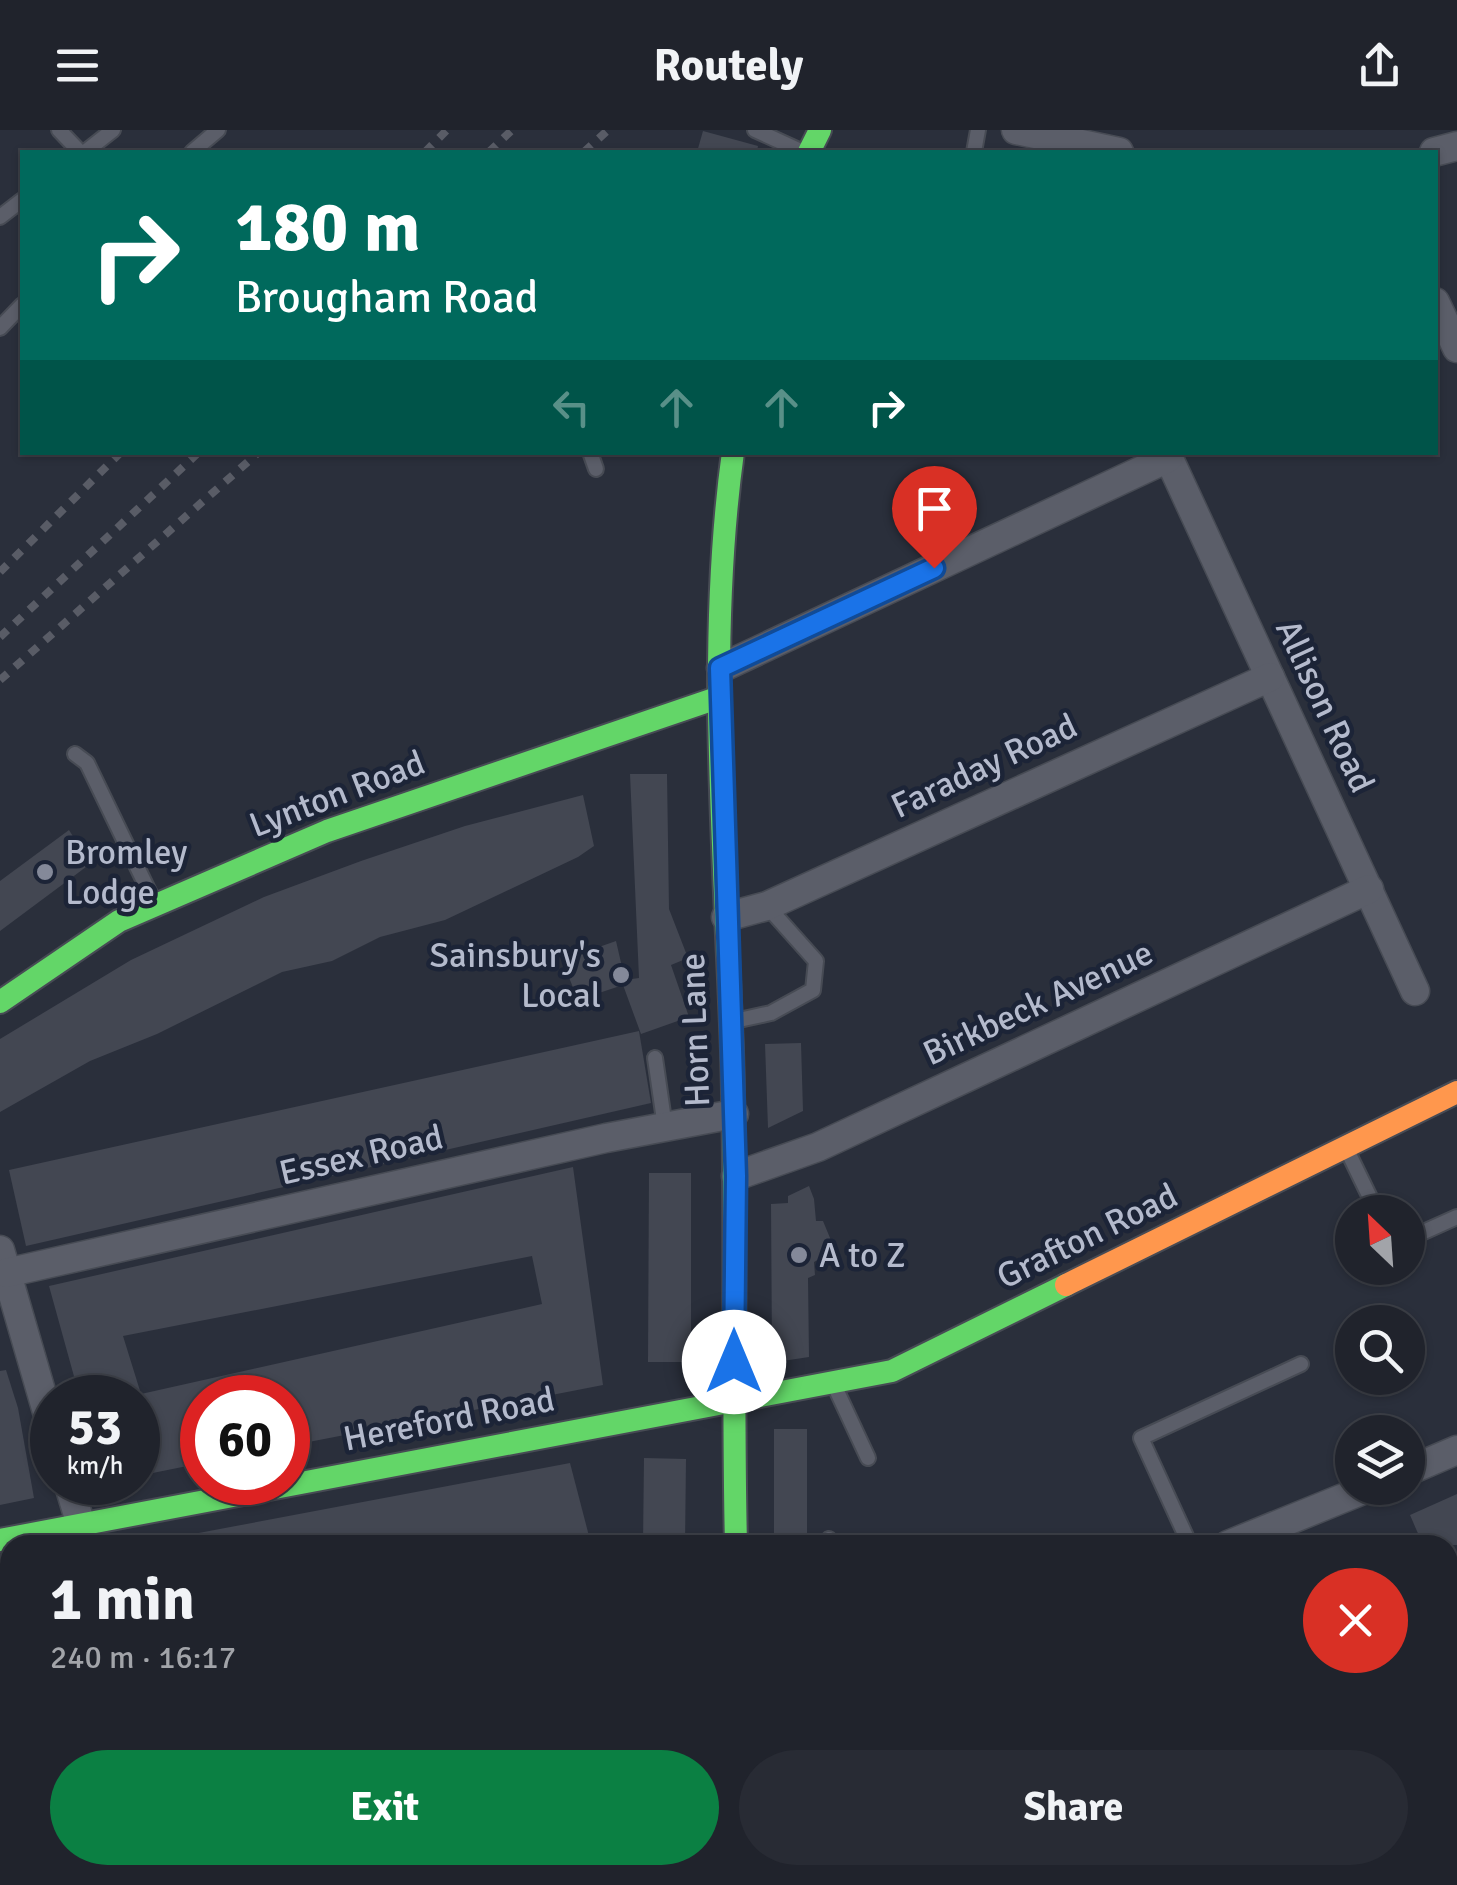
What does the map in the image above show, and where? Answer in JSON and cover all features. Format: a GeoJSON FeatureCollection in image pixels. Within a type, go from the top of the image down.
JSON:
{"type":"FeatureCollection","features":[{"type":"Feature","properties":{"kind":"street"},"geometry":{"type":"LineString","coordinates":[[1016,130],[1111,150]]}},
{"type":"Feature","properties":{"kind":"street"},"geometry":{"type":"LineString","coordinates":[[1438,308],[1457,348]]}},
{"type":"Feature","properties":{"kind":"street","name":"Horn Lane"},"geometry":{"type":"LineString","coordinates":[[734,455],[726,508],[720,698],[736,1176],[736,1535]]}},
{"type":"Feature","properties":{"kind":"street"},"geometry":{"type":"LineString","coordinates":[[720,668],[1167,455]]}},
{"type":"Feature","properties":{"kind":"street","name":"Allison Road"},"geometry":{"type":"LineString","coordinates":[[1167,455],[1416,991]]}},
{"type":"Feature","properties":{"kind":"street","name":"Faraday Road"},"geometry":{"type":"LineString","coordinates":[[726,917],[767,906],[1270,677]]}},
{"type":"Feature","properties":{"kind":"street","name":"Lynton Road"},"geometry":{"type":"LineString","coordinates":[[0,1002],[119,921],[327,831],[720,698]]}},
{"type":"Feature","properties":{"kind":"street","name":"Birkbeck Avenue"},"geometry":{"type":"LineString","coordinates":[[736,1176],[818,1147],[1369,890]]}},
{"type":"Feature","properties":{"kind":"street","name":"Grafton Road"},"geometry":{"type":"LineString","coordinates":[[734,1400],[892,1371],[1457,1092]]}},
{"type":"Feature","properties":{"kind":"street","name":"Essex Road"},"geometry":{"type":"LineString","coordinates":[[3,1262],[734,1114]]}},
{"type":"Feature","properties":{"kind":"street"},"geometry":{"type":"LineString","coordinates":[[3,1262],[36,1375]]}},
{"type":"Feature","properties":{"kind":"street","name":"Hereford Road"},"geometry":{"type":"LineString","coordinates":[[39,1535],[734,1400]]}},
{"type":"Feature","properties":{"kind":"street"},"geometry":{"type":"LineString","coordinates":[[1425,1464],[1457,1450]]}},
{"type":"Feature","properties":{"kind":"street"},"geometry":{"type":"LineString","coordinates":[[1253,1535],[1335,1501]]}},
{"type":"Feature","properties":{"kind":"street"},"geometry":{"type":"LineString","coordinates":[[75,1505],[81,1526]]}},
{"type":"Feature","properties":{"kind":"lane"},"geometry":{"type":"LineString","coordinates":[[60,130],[80,150]]}},
{"type":"Feature","properties":{"kind":"lane"},"geometry":{"type":"LineString","coordinates":[[85,150],[114,130]]}},
{"type":"Feature","properties":{"kind":"lane"},"geometry":{"type":"LineString","coordinates":[[194,150],[218,130]]}},
{"type":"Feature","properties":{"kind":"lane"},"geometry":{"type":"LineString","coordinates":[[755,130],[801,150]]}},
{"type":"Feature","properties":{"kind":"lane"},"geometry":{"type":"LineString","coordinates":[[0,218],[20,202]]}},
{"type":"Feature","properties":{"kind":"lane"},"geometry":{"type":"LineString","coordinates":[[0,328],[20,307]]}},
{"type":"Feature","properties":{"kind":"lane"},"geometry":{"type":"LineString","coordinates":[[591,455],[596,469]]}},
{"type":"Feature","properties":{"kind":"lane"},"geometry":{"type":"LineString","coordinates":[[75,754],[86,763],[155,906]]}},
{"type":"Feature","properties":{"kind":"lane"},"geometry":{"type":"LineString","coordinates":[[730,1022],[771,1013],[814,990],[816,961],[767,906]]}},
{"type":"Feature","properties":{"kind":"lane"},"geometry":{"type":"LineString","coordinates":[[655,1058],[666,1127]]}},
{"type":"Feature","properties":{"kind":"lane"},"geometry":{"type":"LineString","coordinates":[[1346,1147],[1368,1195]]}},
{"type":"Feature","properties":{"kind":"lane"},"geometry":{"type":"LineString","coordinates":[[1425,1231],[1457,1217]]}},
{"type":"Feature","properties":{"kind":"lane"},"geometry":{"type":"LineString","coordinates":[[1185,1535],[1141,1438],[1301,1364]]}},
{"type":"Feature","properties":{"kind":"lane"},"geometry":{"type":"LineString","coordinates":[[832,1382],[868,1458]]}},
{"type":"Feature","properties":{"kind":"building"},"geometry":{"type":"Polygon","coordinates":[[[703,131],[758,146],[757,150],[698,150],[703,131]]]}},
{"type":"Feature","properties":{"kind":"building"},"geometry":{"type":"Polygon","coordinates":[[[630,774],[667,774],[669,909],[688,958],[671,965],[689,1017],[641,1034],[623,985],[578,1000],[562,960],[616,941],[625,980],[639,978],[630,774]]]}},
{"type":"Feature","properties":{"kind":"building"},"geometry":{"type":"Polygon","coordinates":[[[583,795],[594,846],[578,857],[445,920],[380,937],[332,961],[282,972],[157,1034],[90,1061],[0,1112],[0,1039],[131,960],[264,897],[361,861],[465,826],[583,795]]]}},
{"type":"Feature","properties":{"kind":"building","name":"Bromley Lodge"},"geometry":{"type":"Polygon","coordinates":[[[69,830],[90,864],[0,931],[0,881],[69,830]]]}},
{"type":"Feature","properties":{"kind":"building"},"geometry":{"type":"Polygon","coordinates":[[[639,1031],[651,1103],[26,1246],[9,1170],[639,1031]]]}},
{"type":"Feature","properties":{"kind":"building"},"geometry":{"type":"Polygon","coordinates":[[[801,1043],[803,1111],[768,1128],[765,1044],[801,1043]]]}},
{"type":"Feature","properties":{"kind":"building"},"geometry":{"type":"Polygon","coordinates":[[[573,1167],[603,1385],[310,1442],[310,1375],[226,1375],[542,1304],[532,1256],[123,1336],[135,1375],[74,1375],[49,1286],[573,1167]]]}},
{"type":"Feature","properties":{"kind":"building"},"geometry":{"type":"Polygon","coordinates":[[[649,1173],[691,1173],[691,1362],[648,1362],[649,1173]]]}},
{"type":"Feature","properties":{"kind":"building"},"geometry":{"type":"Polygon","coordinates":[[[809,1186],[816,1221],[823,1221],[835,1250],[814,1262],[815,1275],[808,1278],[809,1357],[776,1362],[772,1353],[771,1204],[788,1203],[788,1196],[809,1186]]]}},
{"type":"Feature","properties":{"kind":"building"},"geometry":{"type":"Polygon","coordinates":[[[6,1370],[18,1408],[30,1476],[30,1499],[0,1505],[0,1371],[6,1370]]]}},
{"type":"Feature","properties":{"kind":"building"},"geometry":{"type":"Polygon","coordinates":[[[180,1385],[180,1467],[160,1472],[160,1390],[180,1385]]]}},
{"type":"Feature","properties":{"kind":"building"},"geometry":{"type":"Polygon","coordinates":[[[774,1429],[807,1429],[807,1535],[774,1535],[774,1429]]]}},
{"type":"Feature","properties":{"kind":"building"},"geometry":{"type":"Polygon","coordinates":[[[644,1458],[686,1459],[685,1535],[643,1535],[644,1458]]]}},
{"type":"Feature","properties":{"kind":"building"},"geometry":{"type":"Polygon","coordinates":[[[570,1463],[589,1535],[188,1535],[570,1463]]]}},
{"type":"Feature","properties":{"kind":"building"},"geometry":{"type":"Polygon","coordinates":[[[1457,1494],[1457,1535],[1419,1535],[1410,1515],[1457,1494]]]}},
{"type":"Feature","properties":{"kind":"railway"},"geometry":{"type":"LineString","coordinates":[[427,150],[447,130]]}},
{"type":"Feature","properties":{"kind":"railway"},"geometry":{"type":"LineString","coordinates":[[491,150],[512,130]]}},
{"type":"Feature","properties":{"kind":"railway"},"geometry":{"type":"LineString","coordinates":[[586,150],[608,130]]}},
{"type":"Feature","properties":{"kind":"railway"},"geometry":{"type":"LineString","coordinates":[[0,572],[118,455]]}},
{"type":"Feature","properties":{"kind":"railway"},"geometry":{"type":"LineString","coordinates":[[0,637],[196,455]]}},
{"type":"Feature","properties":{"kind":"railway"},"geometry":{"type":"LineString","coordinates":[[0,680],[256,455]]}},
{"type":"Feature","properties":{"kind":"traffic: fast"},"geometry":{"type":"LineString","coordinates":[[810,150],[820,130]]}},
{"type":"Feature","properties":{"kind":"traffic: fast"},"geometry":{"type":"LineString","coordinates":[[733,455],[720,600],[719,676],[732,1051],[736,1535]]}},
{"type":"Feature","properties":{"kind":"traffic: fast"},"geometry":{"type":"LineString","coordinates":[[0,1002],[119,921],[327,831],[720,697]]}},
{"type":"Feature","properties":{"kind":"traffic: fast"},"geometry":{"type":"LineString","coordinates":[[26,1535],[892,1371],[1066,1285]]}},
{"type":"Feature","properties":{"kind":"traffic: slow"},"geometry":{"type":"LineString","coordinates":[[1066,1285],[1457,1092]]}},
{"type":"Feature","properties":{"kind":"place","name":"Bromley Lodge"},"geometry":{"type":"Point","coordinates":[45,872]}},
{"type":"Feature","properties":{"kind":"place","name":"Sainsbury's Local"},"geometry":{"type":"Point","coordinates":[621,975]}},
{"type":"Feature","properties":{"kind":"place","name":"A to Z"},"geometry":{"type":"Point","coordinates":[799,1255]}},
{"type":"Feature","properties":{"kind":"route"},"geometry":{"type":"LineString","coordinates":[[734,1362],[736,1176],[720,668],[934,568]]}}]}
